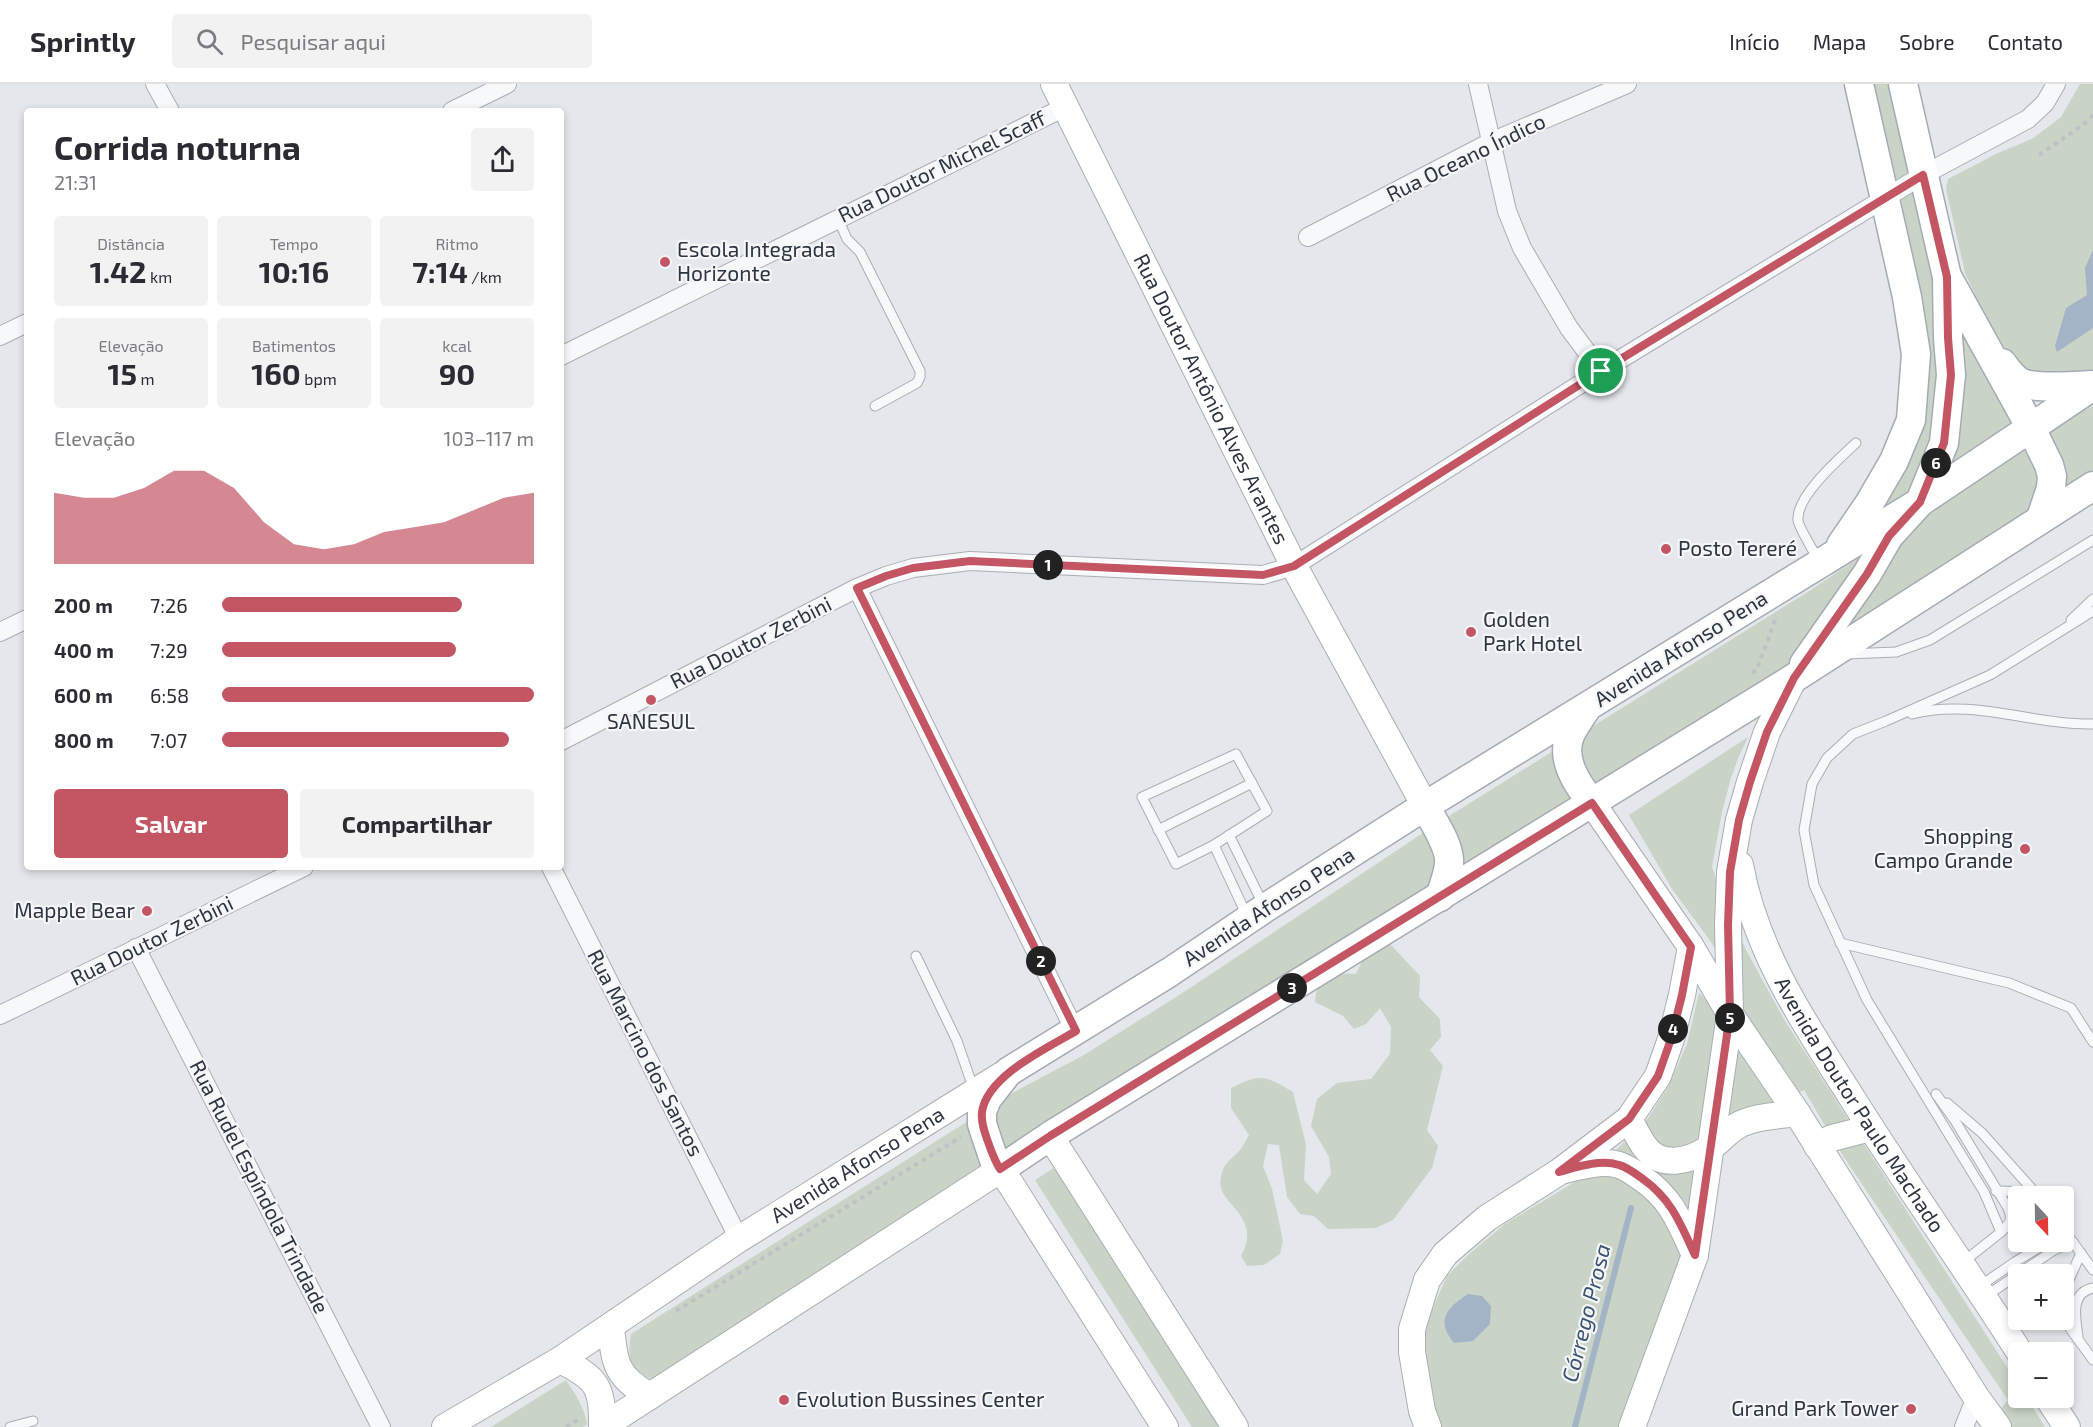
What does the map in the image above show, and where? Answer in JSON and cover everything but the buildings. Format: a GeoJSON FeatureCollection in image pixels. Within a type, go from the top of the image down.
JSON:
{"type":"FeatureCollection","features":[{"type":"Feature","properties":{"kind":"main road","name":"Rua Doutor Antônio Alves Arantes"},"geometry":{"type":"LineString","coordinates":[[1054,84],[1294,566],[1425,806]]}},
{"type":"Feature","properties":{"kind":"main road"},"geometry":{"type":"LineString","coordinates":[[1827,559],[1869,504],[1894,462],[1911,420],[1916,354],[1907,297],[1859,84]]}},
{"type":"Feature","properties":{"kind":"main road"},"geometry":{"type":"LineString","coordinates":[[1632,1427],[1695,1255],[1730,1014],[1728,925],[1730,872],[1739,820],[1767,732],[1794,678],[1867,574],[1889,536],[1920,502],[1944,443],[1951,375],[1947,277],[1903,84]]}},
{"type":"Feature","properties":{"kind":"main road"},"geometry":{"type":"LineString","coordinates":[[1947,277],[2031,428],[2052,476],[2051,488],[2041,518]]}},
{"type":"Feature","properties":{"kind":"main road"},"geometry":{"type":"LineString","coordinates":[[1985,343],[2012,376],[2024,384],[2093,386]]}},
{"type":"Feature","properties":{"kind":"main road","name":"Avenida Afonso Pena"},"geometry":{"type":"LineString","coordinates":[[445,1427],[560,1360],[739,1239],[1076,1031],[1425,806],[1920,502],[2093,386]]}},
{"type":"Feature","properties":{"kind":"main road"},"geometry":{"type":"LineString","coordinates":[[602,1427],[1050,1136],[1794,678],[2093,486]]}},
{"type":"Feature","properties":{"kind":"main road"},"geometry":{"type":"LineString","coordinates":[[1587,708],[1570,734],[1568,761],[1579,786],[1691,947],[1730,1014],[1797,1113],[1976,1397],[1998,1427]]}},
{"type":"Feature","properties":{"kind":"main road"},"geometry":{"type":"LineString","coordinates":[[1425,806],[1447,851],[1449,863],[1440,897]]}},
{"type":"Feature","properties":{"kind":"main road","name":"Avenida Doutor Paulo Machado"},"geometry":{"type":"LineString","coordinates":[[1736,841],[1745,892],[1763,945],[1799,1015],[2013,1342]]}},
{"type":"Feature","properties":{"kind":"main road"},"geometry":{"type":"LineString","coordinates":[[1428,1427],[1422,1411],[1412,1329],[1427,1280],[1444,1254],[1487,1218],[1559,1172],[1629,1119],[1658,1076],[1671,1039],[1691,947]]}},
{"type":"Feature","properties":{"kind":"main road"},"geometry":{"type":"LineString","coordinates":[[1008,1072],[987,1099],[982,1111],[982,1124],[994,1160],[1165,1427]]}},
{"type":"Feature","properties":{"kind":"main road"},"geometry":{"type":"LineString","coordinates":[[1629,1119],[1645,1147],[1653,1156],[1668,1161],[1682,1161],[1710,1148],[1740,1124],[1797,1113]]}},
{"type":"Feature","properties":{"kind":"main road"},"geometry":{"type":"LineString","coordinates":[[1817,1146],[1832,1138],[1871,1128]]}},
{"type":"Feature","properties":{"kind":"main road"},"geometry":{"type":"LineString","coordinates":[[1050,1136],[1235,1427]]}},
{"type":"Feature","properties":{"kind":"main road"},"geometry":{"type":"LineString","coordinates":[[1559,1172],[1589,1164],[1618,1164],[1635,1173],[1656,1188],[1671,1205],[1695,1255]]}},
{"type":"Feature","properties":{"kind":"main road"},"geometry":{"type":"LineString","coordinates":[[611,1326],[613,1349],[622,1374],[632,1385],[650,1396]]}},
{"type":"Feature","properties":{"kind":"main road"},"geometry":{"type":"LineString","coordinates":[[560,1360],[579,1369],[595,1383],[601,1396],[602,1427]]}},
{"type":"Feature","properties":{"kind":"main road"},"geometry":{"type":"LineString","coordinates":[[2055,1408],[2067,1427]]}},
{"type":"Feature","properties":{"kind":"street"},"geometry":{"type":"LineString","coordinates":[[155,84],[168,108]]}},
{"type":"Feature","properties":{"kind":"street"},"geometry":{"type":"LineString","coordinates":[[458,108],[507,84]]}},
{"type":"Feature","properties":{"kind":"street"},"geometry":{"type":"LineString","coordinates":[[1478,84],[1507,212],[1522,248],[1569,328],[1601,371]]}},
{"type":"Feature","properties":{"kind":"street","name":"Rua Oceano Índico"},"geometry":{"type":"LineString","coordinates":[[1308,237],[1491,142],[1627,84]]}},
{"type":"Feature","properties":{"kind":"street","name":"Rua Doutor Zerbini"},"geometry":{"type":"LineString","coordinates":[[564,739],[857,588],[913,568],[970,561],[1263,575],[1294,566],[1601,371],[1923,175],[2028,119],[2045,103],[2056,84]]}},
{"type":"Feature","properties":{"kind":"street","name":"Rua Doutor Michel Scaff"},"geometry":{"type":"LineString","coordinates":[[564,355],[1065,107]]}},
{"type":"Feature","properties":{"kind":"street"},"geometry":{"type":"LineString","coordinates":[[0,336],[24,324]]}},
{"type":"Feature","properties":{"kind":"street"},"geometry":{"type":"LineString","coordinates":[[857,588],[1076,1031]]}},
{"type":"Feature","properties":{"kind":"street"},"geometry":{"type":"LineString","coordinates":[[0,632],[24,620]]}},
{"type":"Feature","properties":{"kind":"street","name":"Rua Doutor Zerbini"},"geometry":{"type":"LineString","coordinates":[[0,1015],[298,870]]}},
{"type":"Feature","properties":{"kind":"street","name":"Rua Marcino dos Santos"},"geometry":{"type":"LineString","coordinates":[[553,870],[739,1239]]}},
{"type":"Feature","properties":{"kind":"street","name":"Rua Rudel Espíndola Trindade"},"geometry":{"type":"LineString","coordinates":[[136,948],[381,1427]]}},
{"type":"Feature","properties":{"kind":"street"},"geometry":{"type":"LineString","coordinates":[[1964,1427],[1976,1397]]}},
{"type":"Feature","properties":{"kind":"lane"},"geometry":{"type":"LineString","coordinates":[[838,219],[847,239],[860,252],[920,371],[917,383],[875,406]]}},
{"type":"Feature","properties":{"kind":"lane"},"geometry":{"type":"LineString","coordinates":[[1827,559],[1798,521],[1800,510],[1817,481],[1856,443]]}},
{"type":"Feature","properties":{"kind":"lane"},"geometry":{"type":"LineString","coordinates":[[1827,656],[1896,652],[1930,640],[2093,540]]}},
{"type":"Feature","properties":{"kind":"lane"},"geometry":{"type":"LineString","coordinates":[[2058,632],[2093,599]]}},
{"type":"Feature","properties":{"kind":"lane"},"geometry":{"type":"LineString","coordinates":[[2001,1232],[1984,1192],[1867,1000],[1814,885],[1804,830],[1812,784],[1827,758],[1853,734],[1990,675],[2093,611]]}},
{"type":"Feature","properties":{"kind":"lane"},"geometry":{"type":"LineString","coordinates":[[1886,721],[1925,711],[1955,709],[2093,724]]}},
{"type":"Feature","properties":{"kind":"lane"},"geometry":{"type":"LineString","coordinates":[[1236,754],[1252,783],[1267,812],[1214,845],[1176,864],[1142,797],[1236,754]]}},
{"type":"Feature","properties":{"kind":"lane"},"geometry":{"type":"LineString","coordinates":[[1158,830],[1252,783]]}},
{"type":"Feature","properties":{"kind":"lane"},"geometry":{"type":"LineString","coordinates":[[1229,836],[1257,914]]}},
{"type":"Feature","properties":{"kind":"lane"},"geometry":{"type":"LineString","coordinates":[[1214,845],[1257,914]]}},
{"type":"Feature","properties":{"kind":"lane"},"geometry":{"type":"LineString","coordinates":[[1840,943],[2027,988],[2071,1008],[2093,1042]]}},
{"type":"Feature","properties":{"kind":"lane"},"geometry":{"type":"LineString","coordinates":[[916,956],[957,1041],[975,1092]]}},
{"type":"Feature","properties":{"kind":"lane"},"geometry":{"type":"LineString","coordinates":[[1928,1101],[1936,1094]]}},
{"type":"Feature","properties":{"kind":"lane"},"geometry":{"type":"LineString","coordinates":[[1936,1094],[1954,1119],[2012,1216],[2011,1222],[2001,1232],[1962,1263]]}},
{"type":"Feature","properties":{"kind":"lane"},"geometry":{"type":"LineString","coordinates":[[1936,1094],[1982,1133],[2029,1186]]}},
{"type":"Feature","properties":{"kind":"lane"},"geometry":{"type":"LineString","coordinates":[[1984,1192],[2008,1191]]}},
{"type":"Feature","properties":{"kind":"lane"},"geometry":{"type":"LineString","coordinates":[[2074,1244],[2093,1270]]}},
{"type":"Feature","properties":{"kind":"lane"},"geometry":{"type":"LineString","coordinates":[[1981,1292],[2015,1262],[2032,1252]]}},
{"type":"Feature","properties":{"kind":"lane"},"geometry":{"type":"LineString","coordinates":[[1981,1292],[2051,1252]]}},
{"type":"Feature","properties":{"kind":"lane"},"geometry":{"type":"LineString","coordinates":[[2074,1269],[2081,1254]]}},
{"type":"Feature","properties":{"kind":"lane"},"geometry":{"type":"LineString","coordinates":[[2078,1337],[2074,1305],[2078,1297],[2093,1288]]}},
{"type":"Feature","properties":{"kind":"lane"},"geometry":{"type":"LineString","coordinates":[[2069,1330],[2078,1337],[2093,1359]]}},
{"type":"Feature","properties":{"kind":"lane"},"geometry":{"type":"LineString","coordinates":[[10,1427],[33,1421]]}},
{"type":"Feature","properties":{"kind":"path"},"geometry":{"type":"LineString","coordinates":[[2039,155],[2093,116]]}},
{"type":"Feature","properties":{"kind":"path"},"geometry":{"type":"LineString","coordinates":[[674,1313],[982,1124]]}},
{"type":"Feature","properties":{"kind":"green space"},"geometry":{"type":"Polygon","coordinates":[[[1874,84],[1894,84],[1915,181],[1932,277],[1972,338],[2018,420],[1856,532],[1896,487],[1915,446],[1924,402],[1928,334],[1899,190],[1874,84]]]}},
{"type":"Feature","properties":{"kind":"green space"},"geometry":{"type":"Polygon","coordinates":[[[2080,84],[2093,84],[2093,369],[2083,375],[2036,375],[2016,360],[1995,337],[1965,273],[1946,189],[1948,179],[1998,153],[2032,139],[2061,117],[2080,84]]]}},
{"type":"Feature","properties":{"kind":"green space"},"geometry":{"type":"Polygon","coordinates":[[[2093,406],[2093,472],[657,1383],[636,1369],[629,1352],[631,1334],[1014,1092],[1084,1055],[1187,990],[1438,823],[1811,590],[2070,418],[2093,406]]]}},
{"type":"Feature","properties":{"kind":"green space"},"geometry":{"type":"Polygon","coordinates":[[[1748,737],[1731,778],[1712,867],[1723,897],[1746,950],[1785,1021],[2008,1369],[2008,1400],[1843,1156],[1804,1090],[1773,1106],[1728,1116],[1739,988],[1711,942],[1672,889],[1629,815],[1748,737]]]}},
{"type":"Feature","properties":{"kind":"green space"},"geometry":{"type":"Polygon","coordinates":[[[1390,944],[1420,976],[1419,997],[1440,1019],[1441,1037],[1430,1050],[1443,1066],[1427,1130],[1438,1146],[1432,1168],[1393,1220],[1376,1228],[1328,1229],[1314,1216],[1300,1214],[1287,1197],[1279,1145],[1268,1144],[1263,1166],[1272,1189],[1283,1241],[1280,1254],[1264,1265],[1247,1266],[1241,1256],[1247,1229],[1243,1219],[1224,1195],[1221,1187],[1224,1168],[1249,1135],[1231,1108],[1231,1088],[1249,1080],[1263,1078],[1276,1082],[1293,1092],[1306,1145],[1304,1180],[1317,1194],[1331,1174],[1329,1157],[1311,1126],[1317,1099],[1337,1083],[1371,1079],[1390,1054],[1391,1027],[1380,1008],[1366,1024],[1354,1029],[1343,1016],[1315,1002],[1317,986],[1332,973],[1356,974],[1363,959],[1390,944]]]}},
{"type":"Feature","properties":{"kind":"green space"},"geometry":{"type":"Polygon","coordinates":[[[1699,993],[1717,1010],[1704,1131],[1680,1267],[1624,1427],[1438,1427],[1422,1361],[1425,1326],[1447,1276],[1506,1223],[1570,1185],[1617,1149],[1648,1118],[1668,1087],[1687,1044],[1699,993]]]}},
{"type":"Feature","properties":{"kind":"green space"},"geometry":{"type":"Polygon","coordinates":[[[1057,1166],[1223,1427],[1192,1427],[1035,1180],[1057,1166]]]}},
{"type":"Feature","properties":{"kind":"green space"},"geometry":{"type":"Polygon","coordinates":[[[566,1380],[584,1412],[587,1424],[583,1427],[491,1427],[566,1380]]]}},
{"type":"Feature","properties":{"kind":"green space"},"geometry":{"type":"Polygon","coordinates":[[[2008,1400],[2008,1408],[2033,1408],[2045,1427],[1986,1427],[2008,1400]]]}},
{"type":"Feature","properties":{"kind":"water"},"geometry":{"type":"Polygon","coordinates":[[[2093,250],[2093,328],[2057,352],[2055,346],[2066,308],[2087,295],[2085,268],[2093,250]]]}},
{"type":"Feature","properties":{"kind":"water"},"geometry":{"type":"Polygon","coordinates":[[[1468,1294],[1482,1296],[1491,1306],[1490,1324],[1473,1341],[1454,1343],[1445,1328],[1446,1315],[1454,1304],[1468,1294]]]}},
{"type":"Feature","properties":{"kind":"waterway","name":"Córrego Prosa"},"geometry":{"type":"LineString","coordinates":[[1575,1427],[1631,1208]]}},
{"type":"Feature","properties":{"kind":"place","name":"Escola Integrada Horizonte"},"geometry":{"type":"Point","coordinates":[665,262]}},
{"type":"Feature","properties":{"kind":"place","name":"Posto Tereré"},"geometry":{"type":"Point","coordinates":[1666,549]}},
{"type":"Feature","properties":{"kind":"place","name":"Golden Park Hotel"},"geometry":{"type":"Point","coordinates":[1471,632]}},
{"type":"Feature","properties":{"kind":"place","name":"SANESUL"},"geometry":{"type":"Point","coordinates":[651,700]}},
{"type":"Feature","properties":{"kind":"place","name":"Shopping Campo Grande"},"geometry":{"type":"Point","coordinates":[2025,849]}},
{"type":"Feature","properties":{"kind":"place","name":"Mapple Bear"},"geometry":{"type":"Point","coordinates":[147,911]}},
{"type":"Feature","properties":{"kind":"place","name":"Evolution Bussines Center"},"geometry":{"type":"Point","coordinates":[784,1400]}},
{"type":"Feature","properties":{"kind":"place","name":"Grand Park Tower"},"geometry":{"type":"Point","coordinates":[1911,1409]}},
{"type":"Feature","properties":{"kind":"route"},"geometry":{"type":"LineString","coordinates":[[1923,175],[1947,277],[1951,375],[1944,443],[1920,502],[1889,536],[1867,574],[1794,678],[1767,732],[1750,782],[1739,820],[1730,872],[1728,925],[1730,1014],[1695,1255],[1671,1205],[1656,1188],[1635,1173],[1618,1164],[1589,1164],[1559,1172],[1629,1119],[1658,1076],[1671,1039],[1691,947],[1592,803],[1000,1169],[994,1160],[982,1124],[982,1111],[987,1099],[1008,1072],[1076,1031],[857,588],[913,568],[970,561],[1263,575],[1294,566],[1601,371],[1923,175]]}}]}
